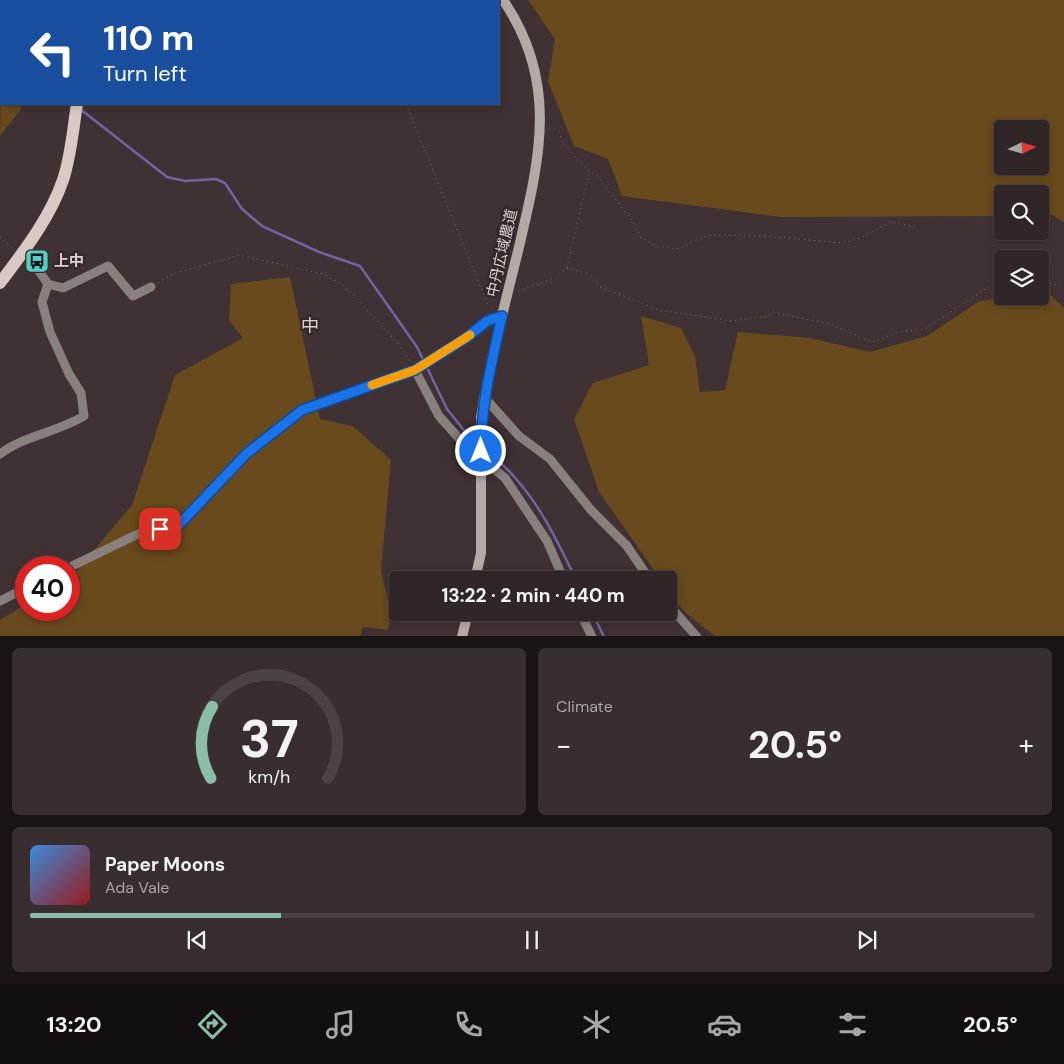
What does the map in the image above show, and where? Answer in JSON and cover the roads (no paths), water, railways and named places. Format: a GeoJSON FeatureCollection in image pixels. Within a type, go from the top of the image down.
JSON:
{"type":"FeatureCollection","features":[{"type":"Feature","properties":{"kind":"main road"},"geometry":{"type":"LineString","coordinates":[[0,282],[22,253],[52,206],[63,180],[77,108]]}},
{"type":"Feature","properties":{"kind":"street","name":"中丹広域農道"},"geometry":{"type":"LineString","coordinates":[[477,571],[480,553],[481,418],[484,397],[533,189],[542,126],[538,78],[531,56],[513,16],[503,0]]}},
{"type":"Feature","properties":{"kind":"street"},"geometry":{"type":"LineString","coordinates":[[22,253],[48,284],[63,288],[108,266],[133,296],[151,287]]}},
{"type":"Feature","properties":{"kind":"street"},"geometry":{"type":"LineString","coordinates":[[0,454],[14,444],[74,422],[84,416],[81,393],[69,374],[50,332],[42,302],[48,284]]}},
{"type":"Feature","properties":{"kind":"street"},"geometry":{"type":"LineString","coordinates":[[80,562],[142,532],[177,527],[246,454],[302,410],[415,370],[466,338],[487,321],[502,316]]}},
{"type":"Feature","properties":{"kind":"street"},"geometry":{"type":"LineString","coordinates":[[415,370],[439,416],[464,444],[506,478],[547,542],[560,571]]}},
{"type":"Feature","properties":{"kind":"street"},"geometry":{"type":"LineString","coordinates":[[484,397],[519,436],[550,459],[591,510],[627,546],[644,571]]}},
{"type":"Feature","properties":{"kind":"street"},"geometry":{"type":"LineString","coordinates":[[0,601],[15,594]]}},
{"type":"Feature","properties":{"kind":"street"},"geometry":{"type":"LineString","coordinates":[[677,614],[697,636]]}},
{"type":"Feature","properties":{"kind":"street"},"geometry":{"type":"LineString","coordinates":[[462,636],[466,621]]}},
{"type":"Feature","properties":{"kind":"street"},"geometry":{"type":"LineString","coordinates":[[584,621],[592,636]]}},
{"type":"Feature","properties":{"kind":"waterway"},"geometry":{"type":"LineString","coordinates":[[80,109],[167,177],[185,181],[216,179],[225,183],[242,209],[262,226],[319,252],[360,266],[417,347],[447,409],[467,434],[478,443]]}},
{"type":"Feature","properties":{"kind":"waterway"},"geometry":{"type":"LineString","coordinates":[[484,448],[515,477],[527,492],[558,542],[572,571]]}},
{"type":"Feature","properties":{"kind":"waterway"},"geometry":{"type":"LineString","coordinates":[[596,621],[604,636]]}},
{"type":"Feature","properties":{"kind":"place","name":"上中"},"geometry":{"type":"Point","coordinates":[37,261]}},
{"type":"Feature","properties":{"kind":"district","name":"中"},"geometry":{"type":"Point","coordinates":[310,326]}}]}
